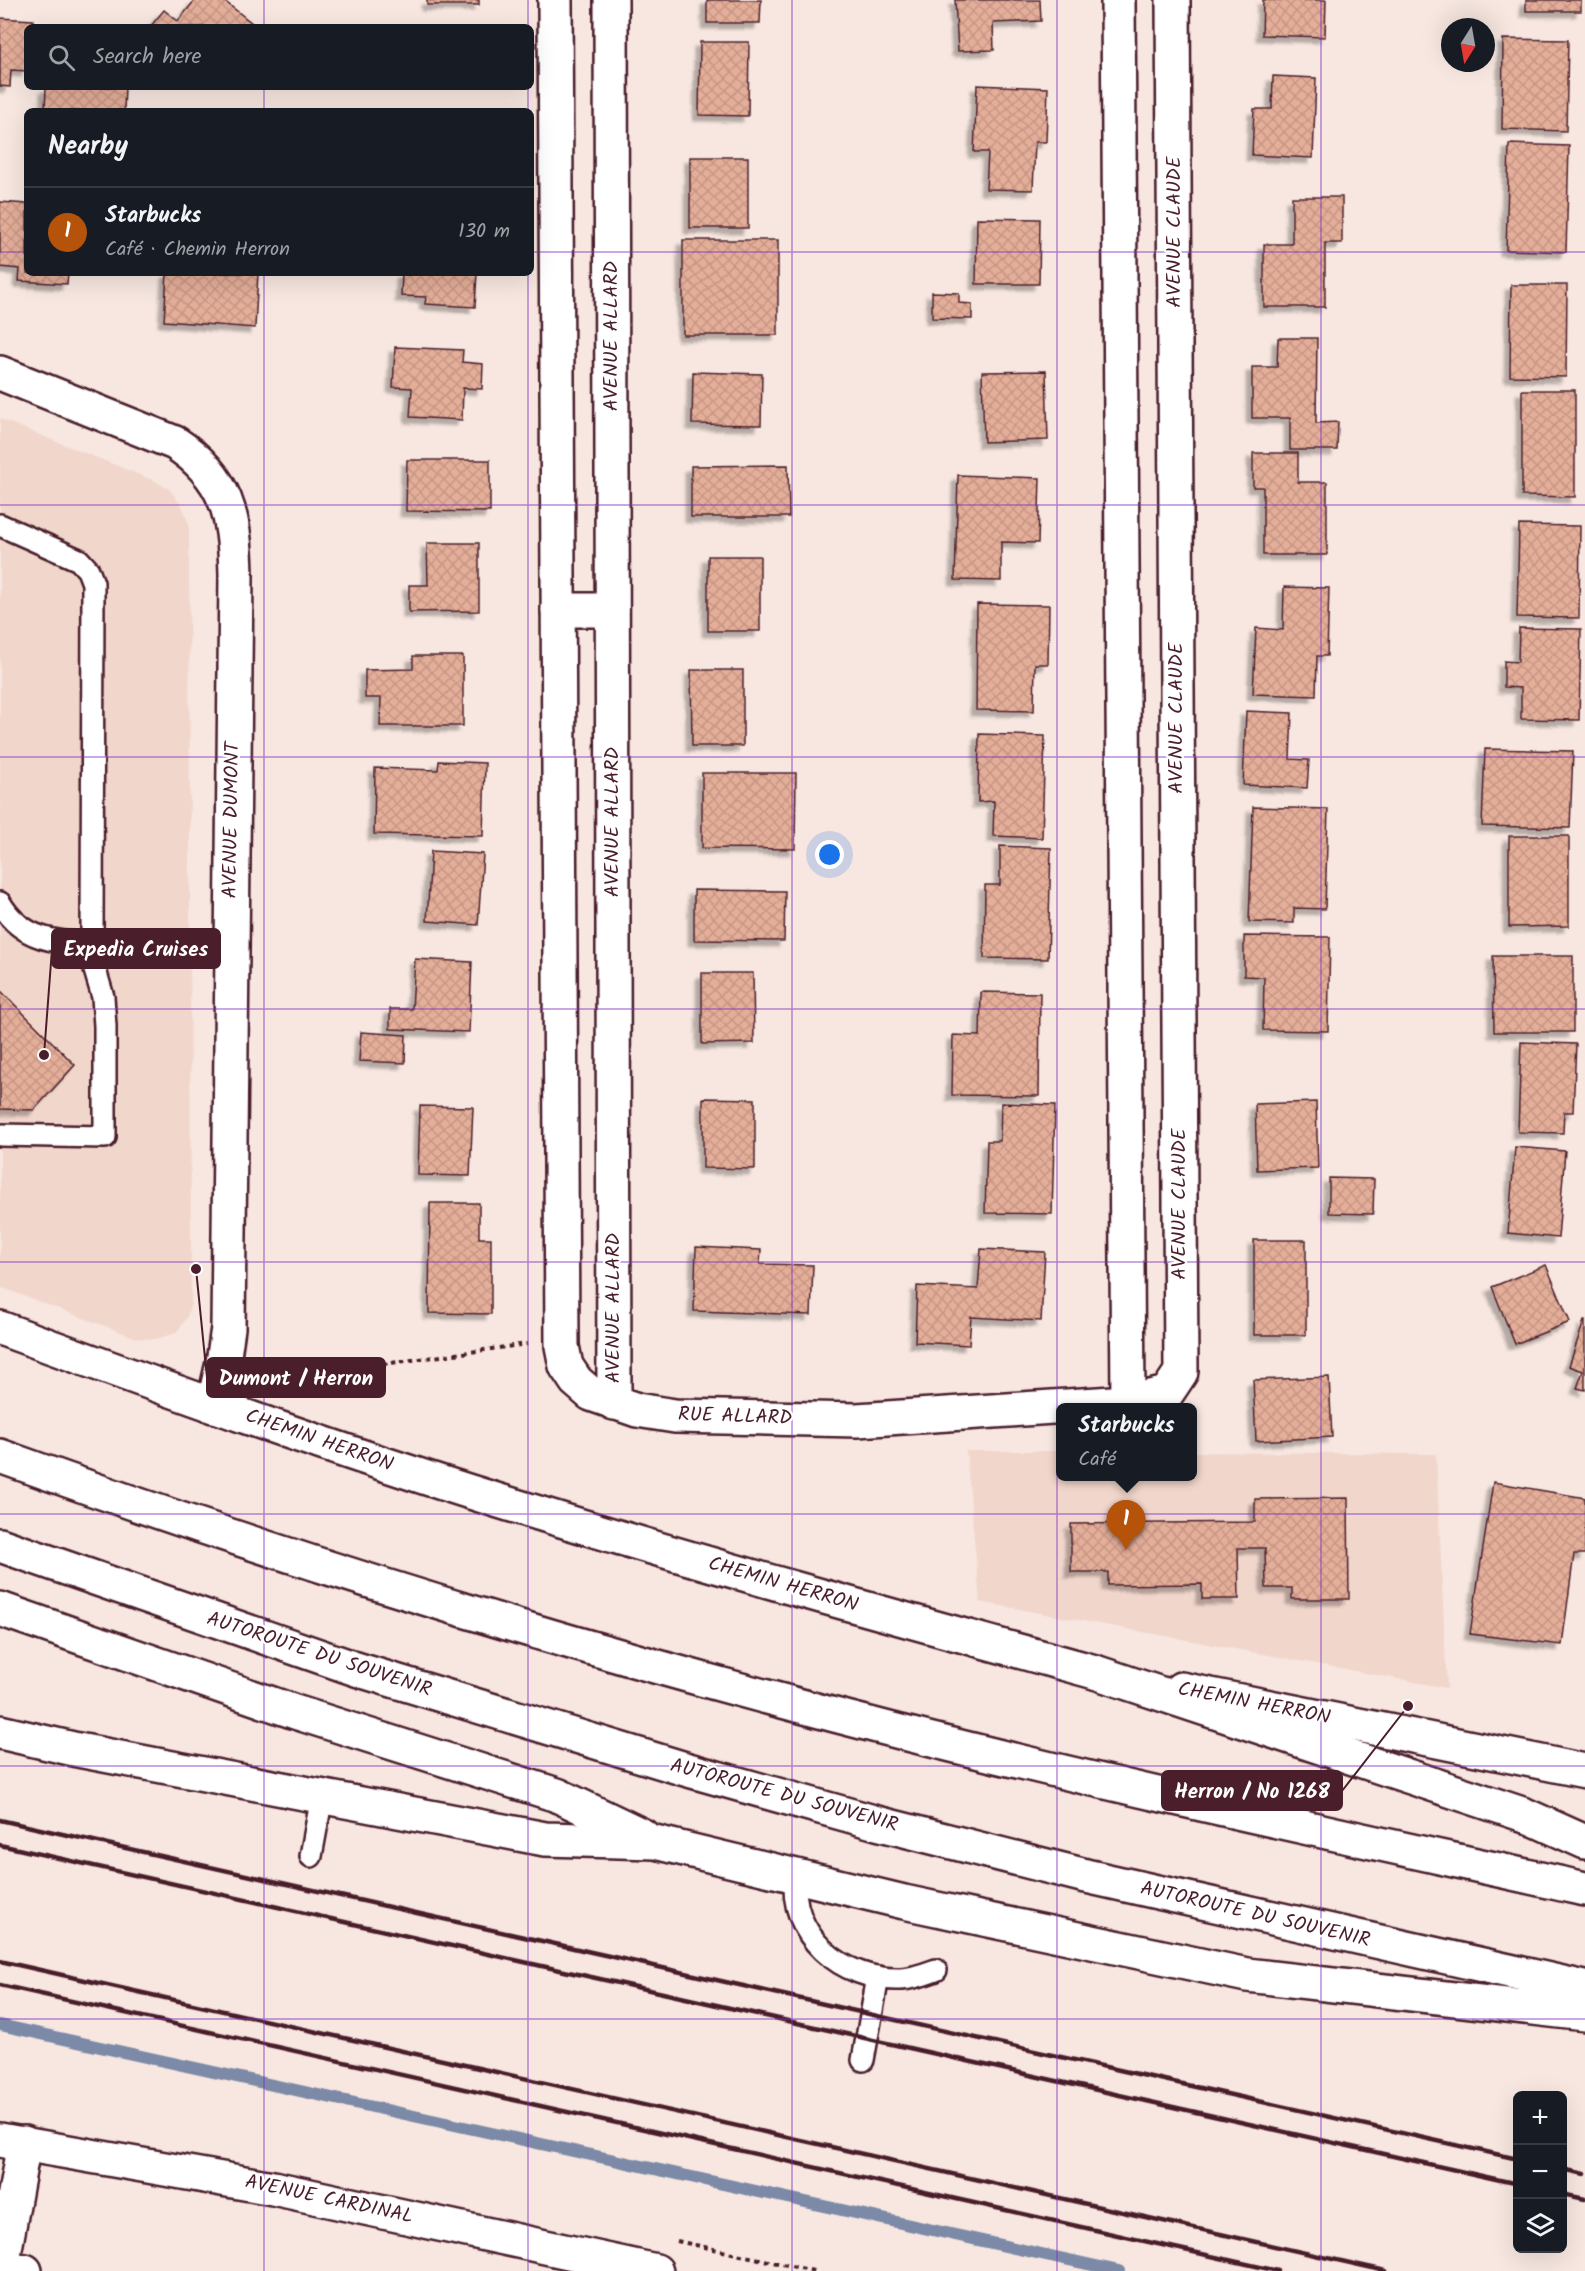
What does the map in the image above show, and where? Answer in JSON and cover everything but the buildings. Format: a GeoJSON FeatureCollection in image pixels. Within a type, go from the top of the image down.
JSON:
{"type":"FeatureCollection","features":[{"type":"Feature","properties":{"kind":"main road","name":"AVENUE ALLARD"},"geometry":{"type":"LineString","coordinates":[[555,0],[562,1346],[567,1366],[576,1381],[591,1394],[614,1403],[611,0]]}},
{"type":"Feature","properties":{"kind":"main road"},"geometry":{"type":"LineString","coordinates":[[1118,0],[1128,1402]]}},
{"type":"Feature","properties":{"kind":"main road","name":"AVENUE CLAUDE"},"geometry":{"type":"LineString","coordinates":[[1113,1403],[1167,1393],[1181,1372],[1173,0]]}},
{"type":"Feature","properties":{"kind":"main road","name":"AVENUE DUMONT"},"geometry":{"type":"LineString","coordinates":[[0,373],[146,429],[194,455],[208,470],[223,497],[232,522],[236,575],[230,947],[228,1328],[213,1406]]}},
{"type":"Feature","properties":{"kind":"main road"},"geometry":{"type":"LineString","coordinates":[[558,610],[612,610]]}},
{"type":"Feature","properties":{"kind":"main road","name":"CHEMIN HERRON"},"geometry":{"type":"LineString","coordinates":[[0,1328],[213,1406],[496,1500],[750,1576],[1095,1672],[1585,1772]]}},
{"type":"Feature","properties":{"kind":"main road","name":"RUE ALLARD"},"geometry":{"type":"LineString","coordinates":[[614,1403],[637,1410],[675,1416],[857,1420]]}},
{"type":"Feature","properties":{"kind":"main road","name":"AVENUE CLAUDE"},"geometry":{"type":"LineString","coordinates":[[857,1420],[1056,1407]]}},
{"type":"Feature","properties":{"kind":"main road"},"geometry":{"type":"LineString","coordinates":[[0,1456],[194,1524],[422,1597],[718,1683],[1041,1767],[1585,1889]]}},
{"type":"Feature","properties":{"kind":"main road","name":"AUTOROUTE DU SOUVENIR"},"geometry":{"type":"LineString","coordinates":[[0,1545],[356,1669],[696,1772],[1086,1876],[1585,1988]]}},
{"type":"Feature","properties":{"kind":"main road"},"geometry":{"type":"LineString","coordinates":[[0,1609],[295,1712],[557,1796],[655,1842]]}},
{"type":"Feature","properties":{"kind":"main road"},"geometry":{"type":"LineString","coordinates":[[1095,1672],[1526,1815],[1585,1842]]}},
{"type":"Feature","properties":{"kind":"main road"},"geometry":{"type":"LineString","coordinates":[[0,1732],[78,1750],[545,1839],[655,1842],[904,1902],[1247,1975],[1585,2014]]}},
{"type":"Feature","properties":{"kind":"main road"},"geometry":{"type":"LineString","coordinates":[[7,2269],[12,2141]]}},
{"type":"Feature","properties":{"kind":"main road","name":"AVENUE CARDINAL"},"geometry":{"type":"LineString","coordinates":[[12,2141],[262,2185],[656,2271]]}},
{"type":"Feature","properties":{"kind":"lane"},"geometry":{"type":"LineString","coordinates":[[0,525],[79,560],[88,570],[93,583],[92,944],[95,970],[103,997],[105,1026],[105,1137],[0,1135]]}},
{"type":"Feature","properties":{"kind":"lane"},"geometry":{"type":"LineString","coordinates":[[0,903],[18,923],[46,940],[92,944],[230,947]]}},
{"type":"Feature","properties":{"kind":"lane"},"geometry":{"type":"LineString","coordinates":[[311,1856],[322,1796]]}},
{"type":"Feature","properties":{"kind":"lane"},"geometry":{"type":"LineString","coordinates":[[796,1875],[794,1895],[796,1910],[804,1927],[818,1947],[834,1959],[856,1971],[901,1980],[936,1970]]}},
{"type":"Feature","properties":{"kind":"lane"},"geometry":{"type":"LineString","coordinates":[[863,2060],[878,1977]]}},
{"type":"Feature","properties":{"kind":"path"},"geometry":{"type":"LineString","coordinates":[[276,1379],[530,1344]]}},
{"type":"Feature","properties":{"kind":"shaded area"},"geometry":{"type":"Polygon","coordinates":[[[0,419],[155,481],[170,490],[182,506],[189,525],[191,1304],[186,1319],[176,1333],[156,1339],[137,1338],[0,1287],[0,419]]]}},
{"type":"Feature","properties":{"kind":"shaded area"},"geometry":{"type":"Polygon","coordinates":[[[966,1451],[1056,1451],[1056,1481],[1197,1481],[1197,1452],[1436,1454],[1447,1688],[980,1602],[966,1451]]]}},
{"type":"Feature","properties":{"kind":"waterway"},"geometry":{"type":"LineString","coordinates":[[0,2025],[1119,2271]]}},
{"type":"Feature","properties":{"kind":"railway"},"geometry":{"type":"LineString","coordinates":[[0,1820],[1513,2158]]}},
{"type":"Feature","properties":{"kind":"railway"},"geometry":{"type":"LineString","coordinates":[[0,1845],[1513,2183]]}},
{"type":"Feature","properties":{"kind":"railway"},"geometry":{"type":"LineString","coordinates":[[0,1961],[1386,2271]]}},
{"type":"Feature","properties":{"kind":"railway"},"geometry":{"type":"LineString","coordinates":[[0,1985],[1278,2271]]}},
{"type":"Feature","properties":{"kind":"railway"},"geometry":{"type":"LineString","coordinates":[[1567,2170],[1585,2174]]}},
{"type":"Feature","properties":{"kind":"railway"},"geometry":{"type":"LineString","coordinates":[[1567,2195],[1585,2199]]}},
{"type":"Feature","properties":{"kind":"place","name":"Expedia Cruises"},"geometry":{"type":"Point","coordinates":[44,1055]}},
{"type":"Feature","properties":{"kind":"place","name":"Dumont / Herron"},"geometry":{"type":"Point","coordinates":[196,1269]}},
{"type":"Feature","properties":{"kind":"place","name":"Starbucks"},"geometry":{"type":"Point","coordinates":[1126,1550]}},
{"type":"Feature","properties":{"kind":"place","name":"Herron / No 1268"},"geometry":{"type":"Point","coordinates":[1408,1706]}}]}
